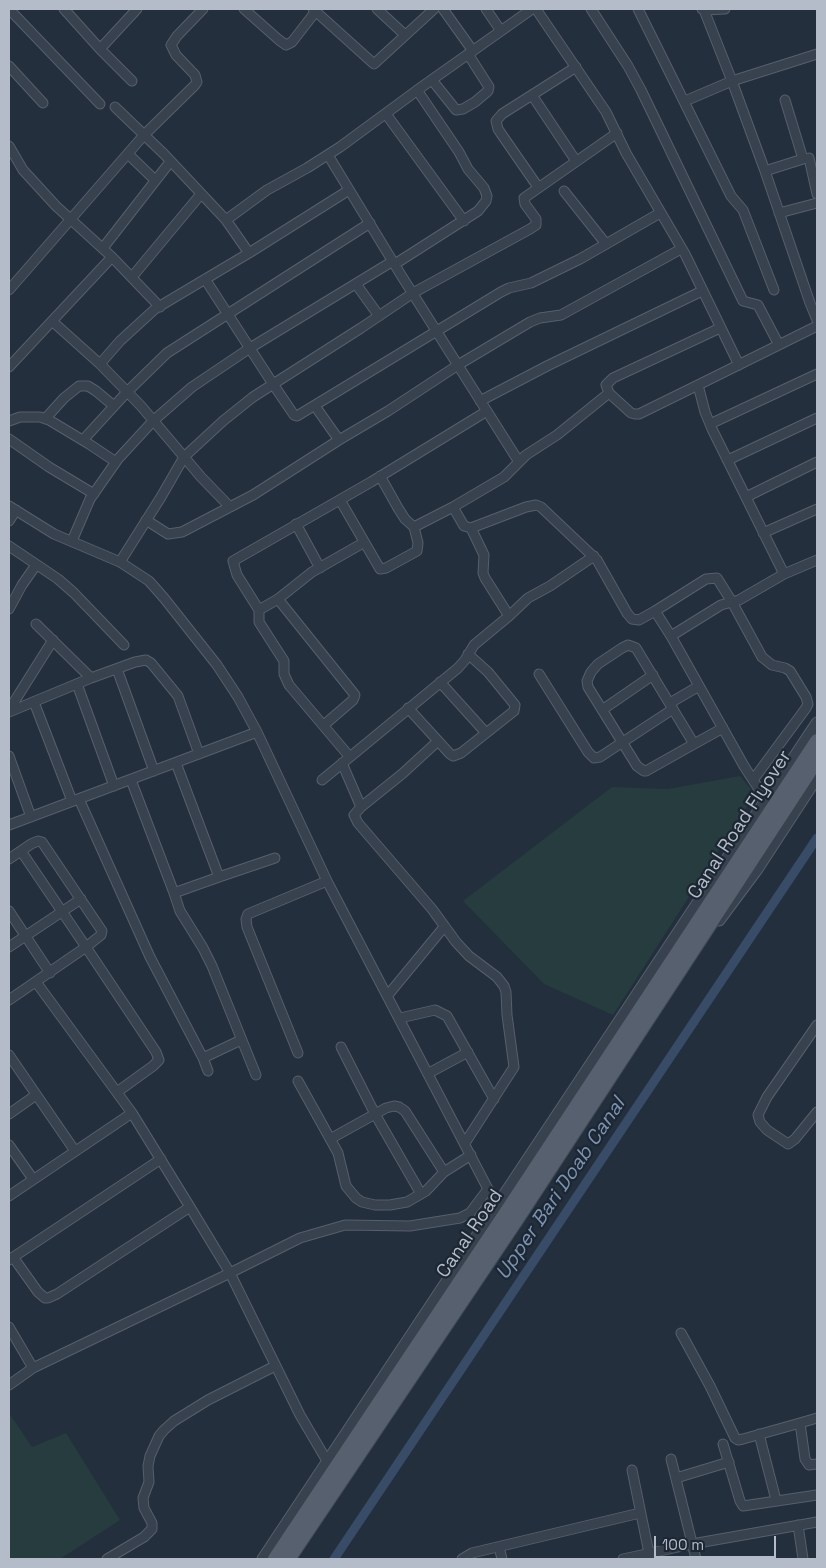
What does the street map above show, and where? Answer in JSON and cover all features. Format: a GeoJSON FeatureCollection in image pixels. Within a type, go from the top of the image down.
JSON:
{"type":"FeatureCollection","features":[{"type":"Feature","properties":{"kind":"main road","name":"Canal Road Flyover"},"geometry":{"type":"LineString","coordinates":[[698,932],[777,802],[817,741]]}},
{"type":"Feature","properties":{"kind":"main road","name":"Canal Road Flyover"},"geometry":{"type":"LineString","coordinates":[[777,802],[817,760]]}},
{"type":"Feature","properties":{"kind":"main road","name":"Canal Road"},"geometry":{"type":"LineString","coordinates":[[275,1559],[507,1212],[698,932]]}},
{"type":"Feature","properties":{"kind":"main road","name":"Canal Road"},"geometry":{"type":"LineString","coordinates":[[288,1559],[335,1471]]}},
{"type":"Feature","properties":{"kind":"street"},"geometry":{"type":"LineString","coordinates":[[9,9],[100,104]]}},
{"type":"Feature","properties":{"kind":"street"},"geometry":{"type":"LineString","coordinates":[[64,9],[132,81]]}},
{"type":"Feature","properties":{"kind":"street"},"geometry":{"type":"LineString","coordinates":[[100,49],[137,9]]}},
{"type":"Feature","properties":{"kind":"street"},"geometry":{"type":"LineString","coordinates":[[9,290],[144,136],[197,82],[195,75],[174,52],[171,45],[176,36],[203,9]]}},
{"type":"Feature","properties":{"kind":"street"},"geometry":{"type":"LineString","coordinates":[[244,9],[286,45],[292,42],[315,10],[372,63],[376,63],[434,9]]}},
{"type":"Feature","properties":{"kind":"street"},"geometry":{"type":"LineString","coordinates":[[377,9],[405,35]]}},
{"type":"Feature","properties":{"kind":"street"},"geometry":{"type":"LineString","coordinates":[[432,80],[458,111],[475,102],[489,88],[471,52],[443,9]]}},
{"type":"Feature","properties":{"kind":"street"},"geometry":{"type":"LineString","coordinates":[[486,9],[501,31]]}},
{"type":"Feature","properties":{"kind":"street"},"geometry":{"type":"LineString","coordinates":[[226,220],[268,190],[328,155],[532,9]]}},
{"type":"Feature","properties":{"kind":"street"},"geometry":{"type":"LineString","coordinates":[[536,9],[606,112],[626,153],[681,249],[739,365]]}},
{"type":"Feature","properties":{"kind":"street"},"geometry":{"type":"LineString","coordinates":[[590,9],[628,66],[641,90],[743,301],[758,305],[779,345]]}},
{"type":"Feature","properties":{"kind":"street"},"geometry":{"type":"LineString","coordinates":[[638,9],[731,196],[743,210],[774,290]]}},
{"type":"Feature","properties":{"kind":"street"},"geometry":{"type":"LineString","coordinates":[[725,9],[703,9],[765,171],[817,320]]}},
{"type":"Feature","properties":{"kind":"street"},"geometry":{"type":"LineString","coordinates":[[685,101],[732,81],[817,54]]}},
{"type":"Feature","properties":{"kind":"street"},"geometry":{"type":"LineString","coordinates":[[9,66],[43,103]]}},
{"type":"Feature","properties":{"kind":"street"},"geometry":{"type":"LineString","coordinates":[[538,186],[496,124],[502,114],[576,67]]}},
{"type":"Feature","properties":{"kind":"street"},"geometry":{"type":"LineString","coordinates":[[72,542],[94,494],[116,462],[153,421],[192,387],[250,348],[464,221],[482,207],[486,201],[486,192],[468,169],[417,90]]}},
{"type":"Feature","properties":{"kind":"street"},"geometry":{"type":"LineString","coordinates":[[532,95],[576,161]]}},
{"type":"Feature","properties":{"kind":"street"},"geometry":{"type":"LineString","coordinates":[[786,100],[810,158],[817,194]]}},
{"type":"Feature","properties":{"kind":"street"},"geometry":{"type":"LineString","coordinates":[[115,107],[226,220],[249,253]]}},
{"type":"Feature","properties":{"kind":"street"},"geometry":{"type":"LineString","coordinates":[[386,114],[464,221]]}},
{"type":"Feature","properties":{"kind":"street"},"geometry":{"type":"LineString","coordinates":[[120,562],[184,457],[223,421],[253,397],[413,293],[536,225],[536,219],[525,204],[524,198],[538,186],[617,133]]}},
{"type":"Feature","properties":{"kind":"street"},"geometry":{"type":"LineString","coordinates":[[9,146],[23,170],[56,206],[103,248],[160,306]]}},
{"type":"Feature","properties":{"kind":"street"},"geometry":{"type":"LineString","coordinates":[[128,154],[155,180]]}},
{"type":"Feature","properties":{"kind":"street"},"geometry":{"type":"LineString","coordinates":[[328,155],[519,462]]}},
{"type":"Feature","properties":{"kind":"street"},"geometry":{"type":"LineString","coordinates":[[765,171],[810,158]]}},
{"type":"Feature","properties":{"kind":"street"},"geometry":{"type":"LineString","coordinates":[[103,248],[170,162]]}},
{"type":"Feature","properties":{"kind":"street"},"geometry":{"type":"LineString","coordinates":[[100,364],[135,327],[160,306],[349,190]]}},
{"type":"Feature","properties":{"kind":"street"},"geometry":{"type":"LineString","coordinates":[[564,191],[606,244]]}},
{"type":"Feature","properties":{"kind":"street"},"geometry":{"type":"LineString","coordinates":[[132,277],[201,194]]}},
{"type":"Feature","properties":{"kind":"street"},"geometry":{"type":"LineString","coordinates":[[779,213],[817,203]]}},
{"type":"Feature","properties":{"kind":"street"},"geometry":{"type":"LineString","coordinates":[[205,279],[273,384],[296,416],[298,416],[509,288],[531,283],[660,213]]}},
{"type":"Feature","properties":{"kind":"street"},"geometry":{"type":"LineString","coordinates":[[83,440],[166,353],[370,224]]}},
{"type":"Feature","properties":{"kind":"street"},"geometry":{"type":"LineString","coordinates":[[146,520],[164,532],[174,534],[190,528],[230,507],[530,322],[540,318],[561,315],[681,249]]}},
{"type":"Feature","properties":{"kind":"street"},"geometry":{"type":"LineString","coordinates":[[9,366],[112,257]]}},
{"type":"Feature","properties":{"kind":"street"},"geometry":{"type":"LineString","coordinates":[[356,284],[379,316]]}},
{"type":"Feature","properties":{"kind":"street"},"geometry":{"type":"LineString","coordinates":[[480,401],[702,290]]}},
{"type":"Feature","properties":{"kind":"street"},"geometry":{"type":"LineString","coordinates":[[52,321],[100,364],[127,392],[230,507]]}},
{"type":"Feature","properties":{"kind":"street"},"geometry":{"type":"LineString","coordinates":[[720,328],[613,378],[606,383],[609,393],[631,413],[640,414],[817,326]]}},
{"type":"Feature","properties":{"kind":"street"},"geometry":{"type":"LineString","coordinates":[[710,424],[817,374]]}},
{"type":"Feature","properties":{"kind":"street"},"geometry":{"type":"LineString","coordinates":[[46,419],[64,398],[79,386],[88,386],[114,406]]}},
{"type":"Feature","properties":{"kind":"street"},"geometry":{"type":"LineString","coordinates":[[698,386],[700,398],[710,424],[784,574]]}},
{"type":"Feature","properties":{"kind":"street"},"geometry":{"type":"LineString","coordinates":[[414,527],[504,477],[519,462],[609,393]]}},
{"type":"Feature","properties":{"kind":"street"},"geometry":{"type":"LineString","coordinates":[[315,406],[339,440]]}},
{"type":"Feature","properties":{"kind":"street"},"geometry":{"type":"LineString","coordinates":[[349,756],[289,685],[284,674],[285,666],[282,657],[259,622],[259,610],[237,575],[233,561],[340,500],[487,411]]}},
{"type":"Feature","properties":{"kind":"street"},"geometry":{"type":"LineString","coordinates":[[9,421],[20,417],[40,417],[46,419],[116,462]]}},
{"type":"Feature","properties":{"kind":"street"},"geometry":{"type":"LineString","coordinates":[[728,460],[817,418]]}},
{"type":"Feature","properties":{"kind":"street"},"geometry":{"type":"LineString","coordinates":[[9,439],[49,467],[94,494]]}},
{"type":"Feature","properties":{"kind":"street"},"geometry":{"type":"LineString","coordinates":[[746,497],[817,462]]}},
{"type":"Feature","properties":{"kind":"street"},"geometry":{"type":"LineString","coordinates":[[340,500],[376,566],[380,569],[386,568],[416,551],[418,543],[414,527],[405,519],[380,476]]}},
{"type":"Feature","properties":{"kind":"street"},"geometry":{"type":"LineString","coordinates":[[453,507],[464,526],[470,528],[526,507],[538,506],[594,556],[632,619],[639,620],[687,590],[712,577],[717,578],[762,657],[772,665],[788,669],[808,700],[806,708],[752,780]]}},
{"type":"Feature","properties":{"kind":"street"},"geometry":{"type":"LineString","coordinates":[[9,521],[12,508],[54,534],[120,562],[149,581],[202,645],[238,697],[257,732],[328,881],[488,1188],[507,1212],[700,898],[777,802],[817,723]]}},
{"type":"Feature","properties":{"kind":"street"},"geometry":{"type":"LineString","coordinates":[[763,533],[817,509]]}},
{"type":"Feature","properties":{"kind":"street"},"geometry":{"type":"LineString","coordinates":[[296,524],[320,568]]}},
{"type":"Feature","properties":{"kind":"street"},"geometry":{"type":"LineString","coordinates":[[470,528],[484,555],[483,573],[485,578],[509,616]]}},
{"type":"Feature","properties":{"kind":"street"},"geometry":{"type":"LineString","coordinates":[[259,610],[278,599],[320,568],[363,542]]}},
{"type":"Feature","properties":{"kind":"street"},"geometry":{"type":"LineString","coordinates":[[9,546],[58,579],[124,645]]}},
{"type":"Feature","properties":{"kind":"street"},"geometry":{"type":"LineString","coordinates":[[322,780],[458,668],[474,645],[528,598],[594,556]]}},
{"type":"Feature","properties":{"kind":"street"},"geometry":{"type":"LineString","coordinates":[[671,636],[721,605],[732,602],[784,574],[817,560]]}},
{"type":"Feature","properties":{"kind":"street"},"geometry":{"type":"LineString","coordinates":[[9,609],[36,565]]}},
{"type":"Feature","properties":{"kind":"street"},"geometry":{"type":"LineString","coordinates":[[278,599],[355,695],[353,700],[324,725]]}},
{"type":"Feature","properties":{"kind":"street"},"geometry":{"type":"LineString","coordinates":[[655,611],[752,780],[777,802]]}},
{"type":"Feature","properties":{"kind":"street"},"geometry":{"type":"LineString","coordinates":[[36,624],[91,678]]}},
{"type":"Feature","properties":{"kind":"street"},"geometry":{"type":"LineString","coordinates":[[9,711],[53,640]]}},
{"type":"Feature","properties":{"kind":"street"},"geometry":{"type":"LineString","coordinates":[[694,744],[636,648],[632,646],[622,648],[609,655],[591,672],[587,681],[588,687],[637,766],[644,771],[694,744],[723,728]]}},
{"type":"Feature","properties":{"kind":"street"},"geometry":{"type":"LineString","coordinates":[[408,708],[450,754],[457,756],[514,711],[515,705],[488,672],[468,654]]}},
{"type":"Feature","properties":{"kind":"street"},"geometry":{"type":"LineString","coordinates":[[9,711],[142,660],[151,663],[178,696],[199,754]]}},
{"type":"Feature","properties":{"kind":"street"},"geometry":{"type":"LineString","coordinates":[[117,669],[154,771]]}},
{"type":"Feature","properties":{"kind":"street"},"geometry":{"type":"LineString","coordinates":[[540,674],[590,755],[594,758],[600,758],[699,686]]}},
{"type":"Feature","properties":{"kind":"street"},"geometry":{"type":"LineString","coordinates":[[602,710],[653,675]]}},
{"type":"Feature","properties":{"kind":"street"},"geometry":{"type":"LineString","coordinates":[[440,682],[486,733]]}},
{"type":"Feature","properties":{"kind":"street"},"geometry":{"type":"LineString","coordinates":[[77,684],[114,786]]}},
{"type":"Feature","properties":{"kind":"street"},"geometry":{"type":"LineString","coordinates":[[34,702],[76,800],[150,957],[208,1070]]}},
{"type":"Feature","properties":{"kind":"street"},"geometry":{"type":"LineString","coordinates":[[9,825],[257,732]]}},
{"type":"Feature","properties":{"kind":"street"},"geometry":{"type":"LineString","coordinates":[[438,741],[402,774],[361,806],[355,813],[355,819],[432,909],[444,927],[469,956],[497,976],[504,986],[514,1065],[513,1071],[465,1143]]}},
{"type":"Feature","properties":{"kind":"street"},"geometry":{"type":"LineString","coordinates":[[9,756],[31,817]]}},
{"type":"Feature","properties":{"kind":"street"},"geometry":{"type":"LineString","coordinates":[[176,763],[219,877]]}},
{"type":"Feature","properties":{"kind":"street"},"geometry":{"type":"LineString","coordinates":[[342,763],[361,806]]}},
{"type":"Feature","properties":{"kind":"street"},"geometry":{"type":"LineString","coordinates":[[698,932],[719,920],[731,905],[757,869],[817,777]]}},
{"type":"Feature","properties":{"kind":"street"},"geometry":{"type":"LineString","coordinates":[[131,780],[180,911],[212,966],[256,1075]]}},
{"type":"Feature","properties":{"kind":"street"},"geometry":{"type":"LineString","coordinates":[[9,859],[30,844],[38,841],[42,842],[102,931],[101,935],[86,947],[9,1000]]}},
{"type":"Feature","properties":{"kind":"street"},"geometry":{"type":"LineString","coordinates":[[20,851],[158,1057],[158,1063],[117,1092]]}},
{"type":"Feature","properties":{"kind":"street"},"geometry":{"type":"LineString","coordinates":[[174,894],[276,858]]}},
{"type":"Feature","properties":{"kind":"street"},"geometry":{"type":"LineString","coordinates":[[298,1053],[254,945],[246,918],[248,914],[328,881]]}},
{"type":"Feature","properties":{"kind":"street"},"geometry":{"type":"LineString","coordinates":[[698,932],[700,898]]}},
{"type":"Feature","properties":{"kind":"street"},"geometry":{"type":"LineString","coordinates":[[9,947],[81,899]]}},
{"type":"Feature","properties":{"kind":"street"},"geometry":{"type":"LineString","coordinates":[[9,911],[50,973]]}},
{"type":"Feature","properties":{"kind":"street"},"geometry":{"type":"LineString","coordinates":[[388,995],[444,927]]}},
{"type":"Feature","properties":{"kind":"street"},"geometry":{"type":"LineString","coordinates":[[36,982],[132,1113],[190,1206],[230,1274],[300,1415],[335,1471],[263,1559]]}},
{"type":"Feature","properties":{"kind":"street"},"geometry":{"type":"LineString","coordinates":[[400,1018],[435,1010],[448,1016],[494,1099]]}},
{"type":"Feature","properties":{"kind":"street"},"geometry":{"type":"LineString","coordinates":[[817,1025],[767,1097],[758,1115],[760,1122],[767,1130],[788,1144],[814,1123],[817,1112]]}},
{"type":"Feature","properties":{"kind":"street"},"geometry":{"type":"LineString","coordinates":[[203,1058],[241,1040]]}},
{"type":"Feature","properties":{"kind":"street"},"geometry":{"type":"LineString","coordinates":[[341,1048],[375,1114],[421,1194]]}},
{"type":"Feature","properties":{"kind":"street"},"geometry":{"type":"LineString","coordinates":[[429,1074],[468,1052]]}},
{"type":"Feature","properties":{"kind":"street"},"geometry":{"type":"LineString","coordinates":[[9,1055],[75,1151]]}},
{"type":"Feature","properties":{"kind":"street"},"geometry":{"type":"LineString","coordinates":[[298,1081],[330,1139],[340,1162],[346,1186],[356,1198],[374,1205],[407,1202],[433,1185],[444,1172],[471,1155]]}},
{"type":"Feature","properties":{"kind":"street"},"geometry":{"type":"LineString","coordinates":[[9,1114],[36,1095]]}},
{"type":"Feature","properties":{"kind":"street"},"geometry":{"type":"LineString","coordinates":[[330,1139],[389,1107],[402,1108],[444,1172]]}},
{"type":"Feature","properties":{"kind":"street"},"geometry":{"type":"LineString","coordinates":[[9,1196],[132,1113]]}},
{"type":"Feature","properties":{"kind":"street"},"geometry":{"type":"LineString","coordinates":[[9,1144],[33,1179]]}},
{"type":"Feature","properties":{"kind":"street"},"geometry":{"type":"LineString","coordinates":[[161,1159],[11,1258],[38,1292],[45,1298],[48,1298],[57,1294],[190,1206]]}},
{"type":"Feature","properties":{"kind":"street"},"geometry":{"type":"LineString","coordinates":[[9,1385],[33,1368],[230,1274],[279,1247],[317,1232],[345,1225],[410,1226],[460,1218],[470,1213],[488,1188]]}},
{"type":"Feature","properties":{"kind":"street"},"geometry":{"type":"LineString","coordinates":[[9,1327],[33,1368]]}},
{"type":"Feature","properties":{"kind":"street"},"geometry":{"type":"LineString","coordinates":[[681,1333],[710,1386],[732,1435],[738,1440],[817,1418]]}},
{"type":"Feature","properties":{"kind":"street"},"geometry":{"type":"LineString","coordinates":[[107,1559],[144,1537],[152,1529],[152,1523],[144,1508],[143,1498],[149,1482],[148,1466],[150,1456],[159,1436],[164,1430],[174,1421],[208,1400],[275,1366]]}},
{"type":"Feature","properties":{"kind":"street"},"geometry":{"type":"LineString","coordinates":[[800,1422],[805,1459],[809,1465],[817,1464]]}},
{"type":"Feature","properties":{"kind":"street"},"geometry":{"type":"LineString","coordinates":[[759,1434],[776,1500]]}},
{"type":"Feature","properties":{"kind":"street"},"geometry":{"type":"LineString","coordinates":[[723,1444],[742,1505],[746,1507],[776,1500],[817,1495]]}},
{"type":"Feature","properties":{"kind":"street"},"geometry":{"type":"LineString","coordinates":[[671,1459],[696,1559]]}},
{"type":"Feature","properties":{"kind":"street"},"geometry":{"type":"LineString","coordinates":[[676,1478],[729,1462]]}},
{"type":"Feature","properties":{"kind":"street"},"geometry":{"type":"LineString","coordinates":[[632,1470],[650,1557]]}},
{"type":"Feature","properties":{"kind":"street"},"geometry":{"type":"LineString","coordinates":[[462,1559],[472,1553],[640,1514]]}},
{"type":"Feature","properties":{"kind":"street"},"geometry":{"type":"LineString","coordinates":[[623,1559],[650,1557],[692,1544],[817,1522]]}},
{"type":"Feature","properties":{"kind":"street"},"geometry":{"type":"LineString","coordinates":[[798,1525],[803,1559]]}},
{"type":"Feature","properties":{"kind":"street"},"geometry":{"type":"LineString","coordinates":[[499,1547],[502,1559]]}},
{"type":"Feature","properties":{"kind":"green space"},"geometry":{"type":"Polygon","coordinates":[[[740,776],[755,794],[613,1015],[544,984],[463,901],[612,787],[668,789],[740,776]]]}},
{"type":"Feature","properties":{"kind":"green space"},"geometry":{"type":"Polygon","coordinates":[[[9,1413],[32,1447],[66,1433],[120,1520],[60,1559],[9,1559],[9,1413]]]}},
{"type":"Feature","properties":{"kind":"waterway","name":"Upper Bari Doab Canal"},"geometry":{"type":"LineString","coordinates":[[334,1559],[817,838]]}}]}
